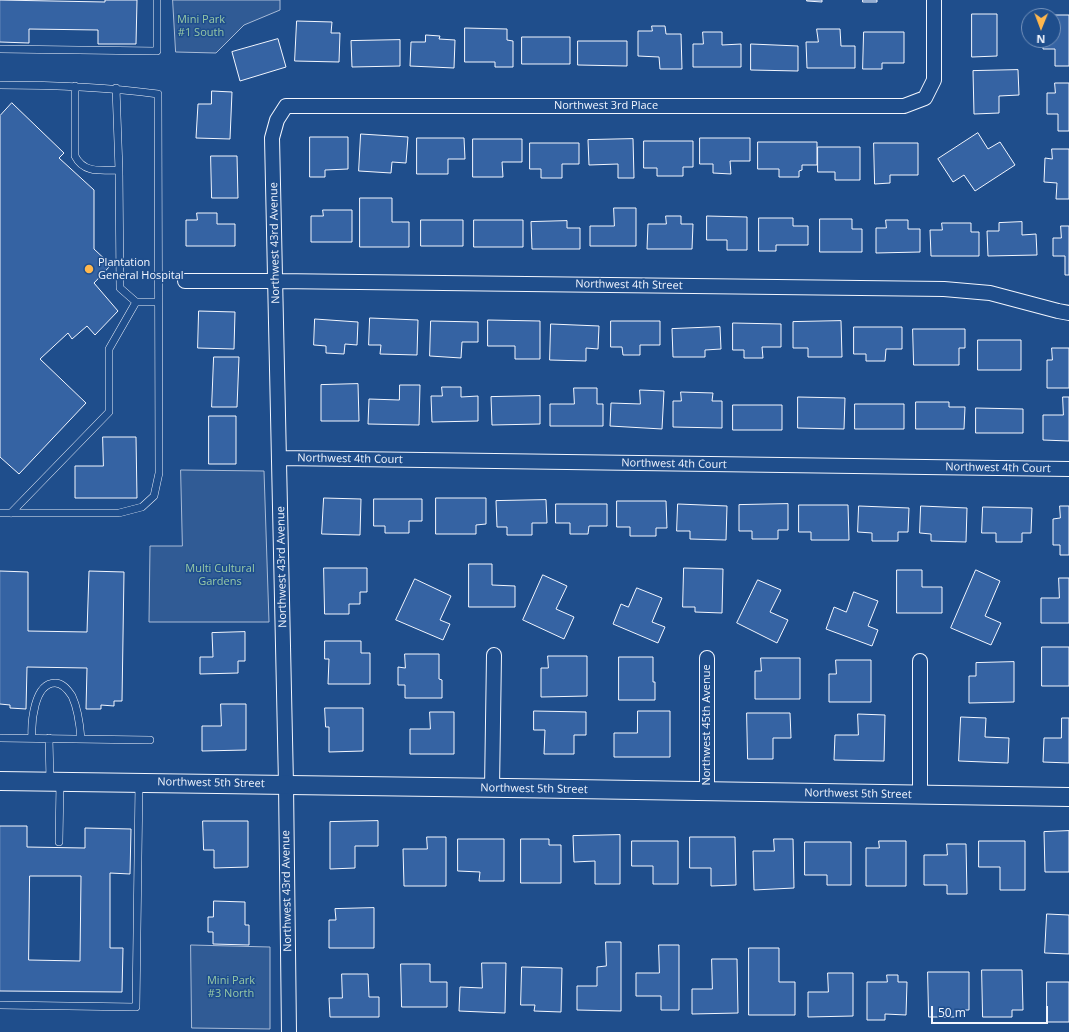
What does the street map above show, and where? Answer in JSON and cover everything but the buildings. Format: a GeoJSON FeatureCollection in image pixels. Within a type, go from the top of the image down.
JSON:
{"type":"FeatureCollection","features":[{"type":"Feature","properties":{"kind":"street","name":"Northwest 3rd Place"},"geometry":{"type":"LineString","coordinates":[[286,106],[904,106],[925,98],[934,80],[934,0]]}},
{"type":"Feature","properties":{"kind":"street","name":"Northwest 43rd Avenue"},"geometry":{"type":"LineString","coordinates":[[286,106],[277,120],[272,138],[280,458],[289,1032]]}},
{"type":"Feature","properties":{"kind":"street","name":"Northwest 4th Street"},"geometry":{"type":"LineString","coordinates":[[185,281],[944,289],[990,293],[1069,313]]}},
{"type":"Feature","properties":{"kind":"street","name":"Northwest 4th Court"},"geometry":{"type":"LineString","coordinates":[[280,458],[1069,469]]}},
{"type":"Feature","properties":{"kind":"street"},"geometry":{"type":"LineString","coordinates":[[492,788],[494,655]]}},
{"type":"Feature","properties":{"kind":"street","name":"Northwest 45th Avenue"},"geometry":{"type":"LineString","coordinates":[[707,658],[707,792]]}},
{"type":"Feature","properties":{"kind":"street"},"geometry":{"type":"LineString","coordinates":[[920,661],[920,795]]}},
{"type":"Feature","properties":{"kind":"street","name":"Northwest 5th Street"},"geometry":{"type":"LineString","coordinates":[[0,781],[286,784],[1069,797]]}},
{"type":"Feature","properties":{"kind":"lane"},"geometry":{"type":"LineString","coordinates":[[0,49],[157,51],[157,0]]}},
{"type":"Feature","properties":{"kind":"lane"},"geometry":{"type":"LineString","coordinates":[[0,85],[116,88],[158,94],[159,473],[154,496],[142,506],[119,513],[0,513]]}},
{"type":"Feature","properties":{"kind":"lane"},"geometry":{"type":"LineString","coordinates":[[75,86],[75,156],[78,163],[91,170],[119,170]]}},
{"type":"Feature","properties":{"kind":"lane"},"geometry":{"type":"LineString","coordinates":[[116,88],[119,170],[120,288],[136,302],[158,302]]}},
{"type":"Feature","properties":{"kind":"lane"},"geometry":{"type":"LineString","coordinates":[[12,513],[109,412],[109,349],[136,302]]}},
{"type":"Feature","properties":{"kind":"lane"},"geometry":{"type":"LineString","coordinates":[[32,738],[34,710],[37,700],[42,690],[48,685],[54,683],[60,684],[67,689],[72,697],[80,724],[81,739]]}},
{"type":"Feature","properties":{"kind":"lane"},"geometry":{"type":"LineString","coordinates":[[0,738],[150,740]]}},
{"type":"Feature","properties":{"kind":"lane"},"geometry":{"type":"LineString","coordinates":[[49,738],[55,781],[59,842]]}},
{"type":"Feature","properties":{"kind":"lane"},"geometry":{"type":"LineString","coordinates":[[0,1005],[136,1007],[139,782]]}},
{"type":"Feature","properties":{"kind":"green space","name":"Mini Park #1 South"},"geometry":{"type":"Polygon","coordinates":[[[173,0],[280,0],[280,10],[244,25],[216,53],[176,52],[173,0]]]}},
{"type":"Feature","properties":{"kind":"green space","name":"Multi Cultural Gardens"},"geometry":{"type":"Polygon","coordinates":[[[181,470],[264,471],[269,622],[149,622],[150,546],[182,546],[181,470]]]}},
{"type":"Feature","properties":{"kind":"green space","name":"Mini Park #3 North"},"geometry":{"type":"Polygon","coordinates":[[[191,945],[270,947],[270,1029],[192,1028],[191,945]]]}},
{"type":"Feature","properties":{"kind":"place","name":"Plantation General Hospital"},"geometry":{"type":"Point","coordinates":[89,269]}}]}
